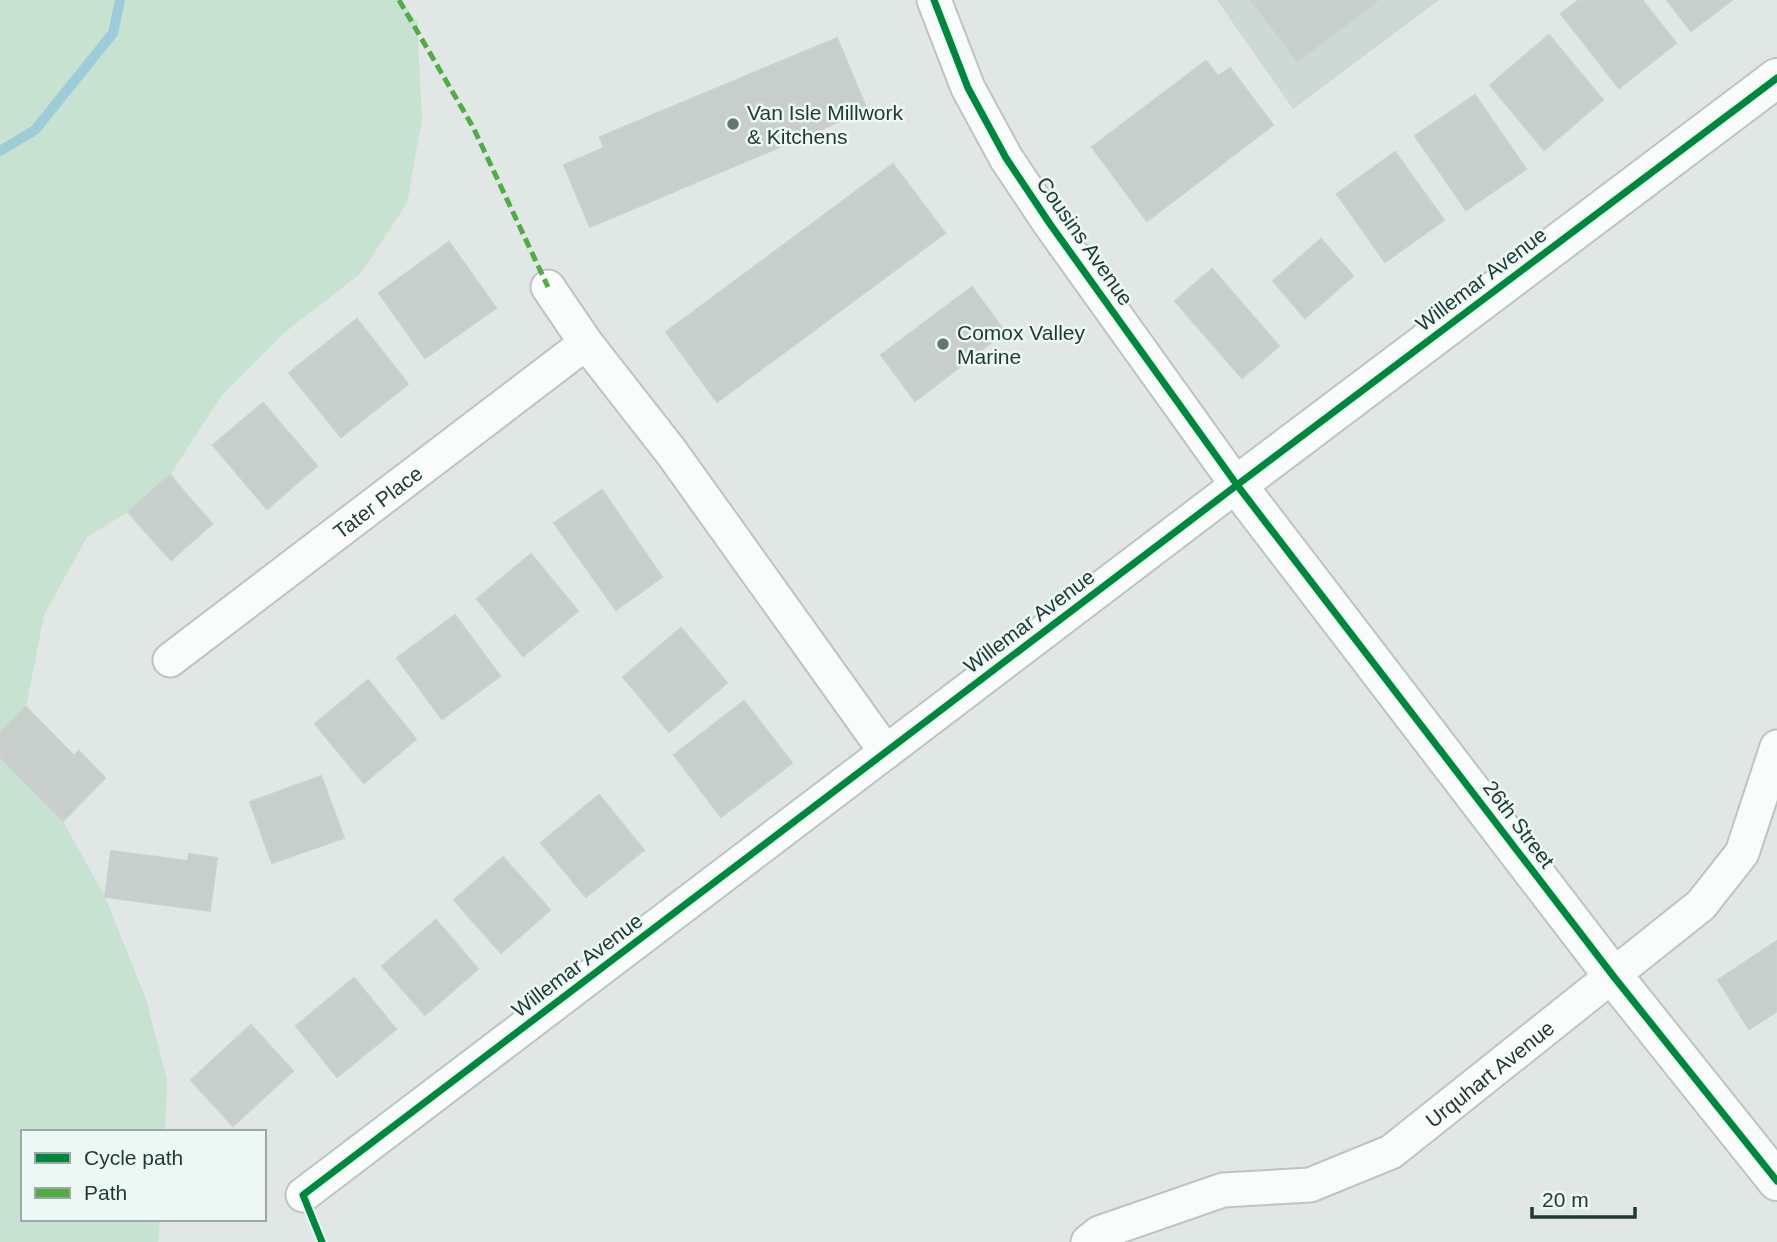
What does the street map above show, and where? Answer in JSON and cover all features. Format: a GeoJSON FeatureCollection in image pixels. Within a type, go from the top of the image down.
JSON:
{"type":"FeatureCollection","features":[{"type":"Feature","properties":{"kind":"street","name":"Cousins Avenue"},"geometry":{"type":"LineString","coordinates":[[934,0],[968,88],[1006,158],[1050,224],[1237,485]]}},
{"type":"Feature","properties":{"kind":"street","name":"Willemar Avenue"},"geometry":{"type":"LineString","coordinates":[[303,1195],[1777,78]]}},
{"type":"Feature","properties":{"kind":"street"},"geometry":{"type":"LineString","coordinates":[[548,287],[586,343],[672,453],[886,752]]}},
{"type":"Feature","properties":{"kind":"street","name":"Tater Place"},"geometry":{"type":"LineString","coordinates":[[170,660],[586,343]]}},
{"type":"Feature","properties":{"kind":"street","name":"26th Street"},"geometry":{"type":"LineString","coordinates":[[1237,485],[1614,977],[1777,1181]]}},
{"type":"Feature","properties":{"kind":"street","name":"Urquhart Avenue"},"geometry":{"type":"LineString","coordinates":[[1088,1242],[1099,1233],[1223,1191],[1310,1185],[1391,1152],[1701,905],[1742,853],[1777,747]]}},
{"type":"Feature","properties":{"kind":"shaded area"},"geometry":{"type":"Polygon","coordinates":[[[1217,0],[1439,0],[1293,109],[1217,0]]]}},
{"type":"Feature","properties":{"kind":"green space"},"geometry":{"type":"Polygon","coordinates":[[[0,0],[400,0],[417,21],[422,120],[407,203],[361,273],[284,333],[222,395],[170,475],[128,512],[87,537],[44,615],[26,707],[33,738],[63,821],[105,897],[146,999],[167,1080],[165,1130],[21,1130],[21,1221],[160,1221],[158,1242],[0,1242],[0,0]]]}},
{"type":"Feature","properties":{"kind":"building"},"geometry":{"type":"Polygon","coordinates":[[[1251,0],[1378,0],[1297,61],[1251,0]]]}},
{"type":"Feature","properties":{"kind":"building"},"geometry":{"type":"Polygon","coordinates":[[[1579,0],[1642,0],[1676,43],[1619,88],[1561,14],[1579,0]]]}},
{"type":"Feature","properties":{"kind":"building"},"geometry":{"type":"Polygon","coordinates":[[[1667,0],[1732,0],[1691,31],[1667,0]]]}},
{"type":"Feature","properties":{"kind":"building"},"geometry":{"type":"Polygon","coordinates":[[[1549,35],[1603,100],[1544,150],[1490,85],[1549,35]]]}},
{"type":"Feature","properties":{"kind":"building","name":"Van Isle Millwork & Kitchens"},"geometry":{"type":"Polygon","coordinates":[[[837,38],[867,110],[590,227],[564,165],[604,148],[600,137],[837,38]]]}},
{"type":"Feature","properties":{"kind":"building"},"geometry":{"type":"Polygon","coordinates":[[[1206,61],[1218,76],[1230,68],[1273,125],[1147,221],[1092,147],[1206,61]]]}},
{"type":"Feature","properties":{"kind":"building"},"geometry":{"type":"Polygon","coordinates":[[[1475,95],[1526,169],[1466,210],[1415,136],[1475,95]]]}},
{"type":"Feature","properties":{"kind":"building"},"geometry":{"type":"Polygon","coordinates":[[[1395,152],[1444,220],[1385,262],[1337,194],[1395,152]]]}},
{"type":"Feature","properties":{"kind":"building"},"geometry":{"type":"Polygon","coordinates":[[[893,164],[945,233],[717,402],[666,332],[893,164]]]}},
{"type":"Feature","properties":{"kind":"building"},"geometry":{"type":"Polygon","coordinates":[[[1321,239],[1353,276],[1305,318],[1273,281],[1321,239]]]}},
{"type":"Feature","properties":{"kind":"building"},"geometry":{"type":"Polygon","coordinates":[[[449,242],[496,308],[425,358],[379,293],[449,242]]]}},
{"type":"Feature","properties":{"kind":"building"},"geometry":{"type":"Polygon","coordinates":[[[1212,269],[1279,346],[1242,378],[1175,301],[1212,269]]]}},
{"type":"Feature","properties":{"kind":"building","name":"Comox Valley Marine"},"geometry":{"type":"Polygon","coordinates":[[[972,287],[1005,332],[915,401],[881,355],[972,287]]]}},
{"type":"Feature","properties":{"kind":"building"},"geometry":{"type":"Polygon","coordinates":[[[357,319],[408,384],[341,437],[289,373],[357,319]]]}},
{"type":"Feature","properties":{"kind":"building"},"geometry":{"type":"Polygon","coordinates":[[[263,403],[317,466],[267,509],[213,445],[263,403]]]}},
{"type":"Feature","properties":{"kind":"building"},"geometry":{"type":"Polygon","coordinates":[[[170,475],[212,524],[171,560],[128,512],[170,475]]]}},
{"type":"Feature","properties":{"kind":"building"},"geometry":{"type":"Polygon","coordinates":[[[602,490],[662,577],[616,610],[554,523],[602,490]]]}},
{"type":"Feature","properties":{"kind":"building"},"geometry":{"type":"Polygon","coordinates":[[[531,554],[578,611],[523,656],[477,599],[531,554]]]}},
{"type":"Feature","properties":{"kind":"building"},"geometry":{"type":"Polygon","coordinates":[[[455,615],[500,676],[442,719],[397,658],[455,615]]]}},
{"type":"Feature","properties":{"kind":"building"},"geometry":{"type":"Polygon","coordinates":[[[681,628],[727,683],[669,732],[623,677],[681,628]]]}},
{"type":"Feature","properties":{"kind":"building"},"geometry":{"type":"Polygon","coordinates":[[[368,680],[416,739],[364,783],[315,724],[368,680]]]}},
{"type":"Feature","properties":{"kind":"building"},"geometry":{"type":"Polygon","coordinates":[[[744,701],[792,763],[721,817],[674,755],[744,701]]]}},
{"type":"Feature","properties":{"kind":"building"},"geometry":{"type":"Polygon","coordinates":[[[26,707],[74,756],[79,751],[105,778],[63,821],[0,757],[0,733],[26,707]]]}},
{"type":"Feature","properties":{"kind":"building"},"geometry":{"type":"Polygon","coordinates":[[[321,776],[344,838],[272,863],[250,802],[321,776]]]}},
{"type":"Feature","properties":{"kind":"building"},"geometry":{"type":"Polygon","coordinates":[[[599,795],[644,850],[586,897],[541,843],[599,795]]]}},
{"type":"Feature","properties":{"kind":"building"},"geometry":{"type":"Polygon","coordinates":[[[111,851],[188,861],[189,854],[217,858],[210,911],[105,897],[111,851]]]}},
{"type":"Feature","properties":{"kind":"building"},"geometry":{"type":"Polygon","coordinates":[[[503,857],[550,910],[501,953],[454,900],[503,857]]]}},
{"type":"Feature","properties":{"kind":"building"},"geometry":{"type":"Polygon","coordinates":[[[436,920],[478,969],[425,1015],[382,966],[436,920]]]}},
{"type":"Feature","properties":{"kind":"building"},"geometry":{"type":"Polygon","coordinates":[[[1777,941],[1777,1011],[1749,1029],[1718,980],[1777,941]]]}},
{"type":"Feature","properties":{"kind":"building"},"geometry":{"type":"Polygon","coordinates":[[[354,978],[396,1029],[337,1077],[296,1026],[354,978]]]}},
{"type":"Feature","properties":{"kind":"building"},"geometry":{"type":"Polygon","coordinates":[[[251,1025],[293,1071],[233,1126],[191,1080],[251,1025]]]}},
{"type":"Feature","properties":{"kind":"waterway"},"geometry":{"type":"LineString","coordinates":[[0,151],[35,130],[113,33],[120,0]]}},
{"type":"Feature","properties":{"kind":"marked path"},"geometry":{"type":"LineString","coordinates":[[399,0],[473,127],[548,287]]}},
{"type":"Feature","properties":{"kind":"cycle path"},"geometry":{"type":"LineString","coordinates":[[934,0],[968,88],[1006,158],[1050,224],[1237,485],[1614,977],[1777,1181]]}},
{"type":"Feature","properties":{"kind":"cycle path"},"geometry":{"type":"LineString","coordinates":[[322,1242],[303,1195],[1777,78]]}},
{"type":"Feature","properties":{"kind":"place","name":"Van Isle Millwork & Kitchens"},"geometry":{"type":"Point","coordinates":[733,124]}},
{"type":"Feature","properties":{"kind":"place","name":"Comox Valley Marine"},"geometry":{"type":"Point","coordinates":[943,344]}}]}
